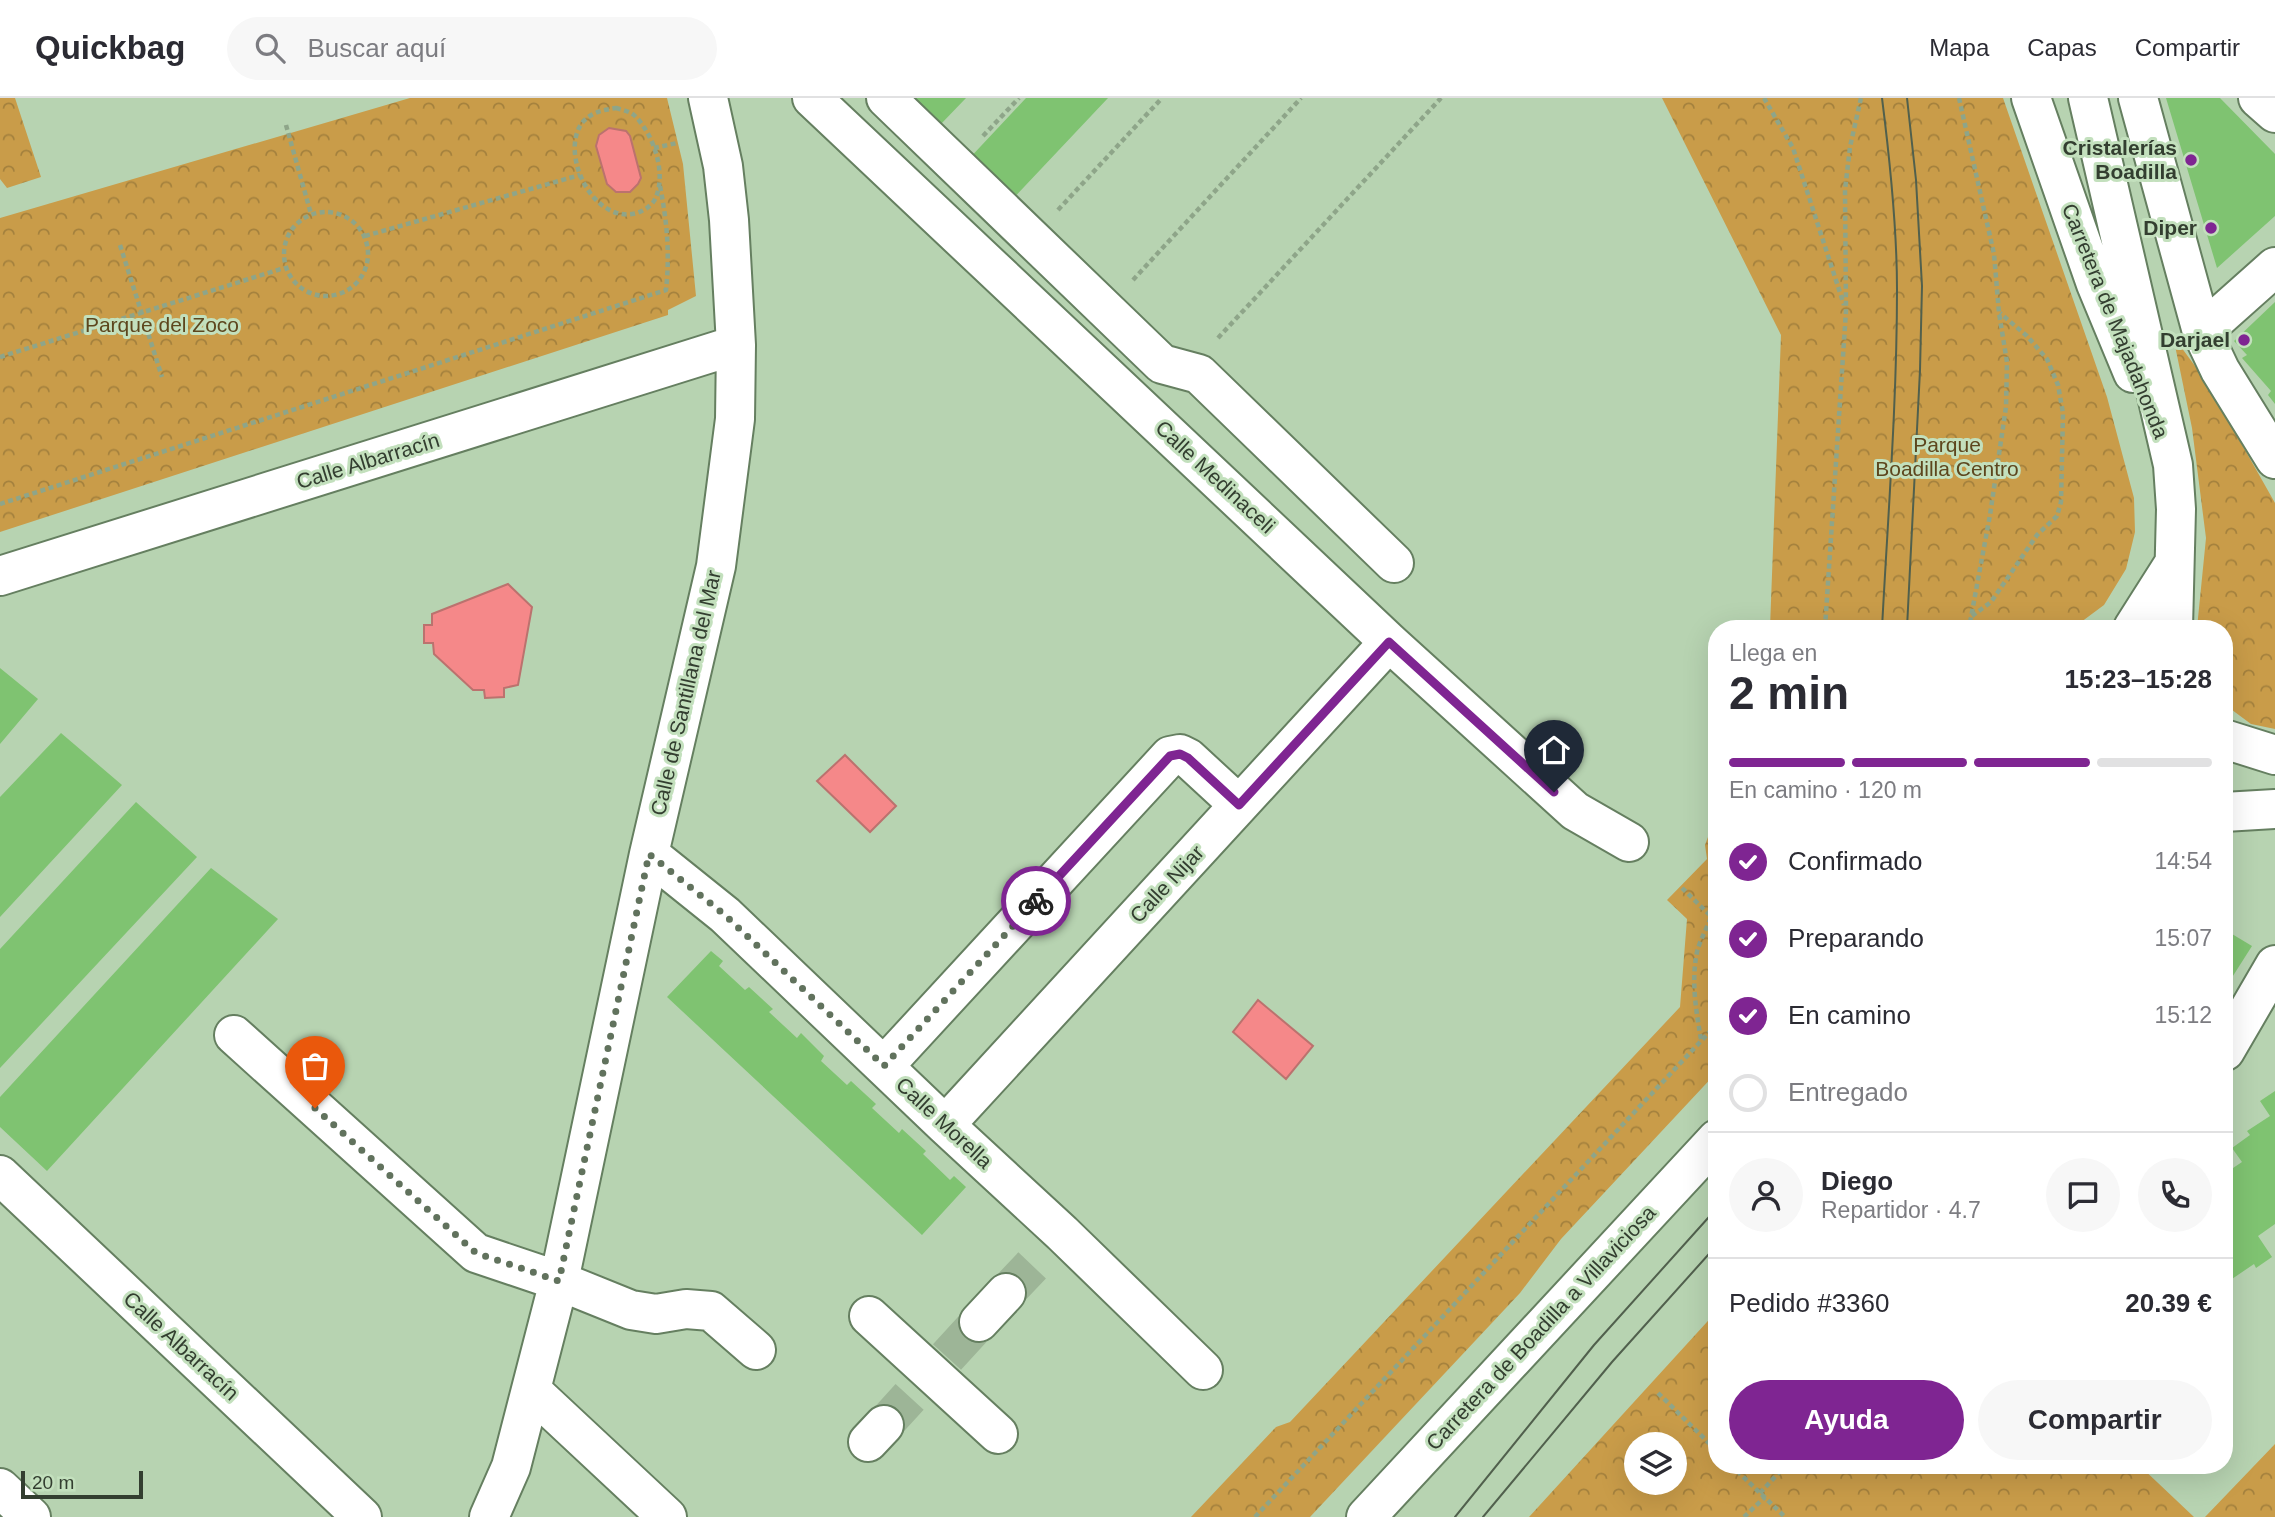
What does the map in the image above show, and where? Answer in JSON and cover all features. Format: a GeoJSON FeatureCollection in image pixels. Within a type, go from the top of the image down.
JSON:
{"type":"FeatureCollection","features":[{"type":"Feature","properties":{"kind":"street","name":"Calle de Santillana del Mar"},"geometry":{"type":"LineString","coordinates":[[489,1517],[511,1467],[559,1281],[649,854],[716,566],[735,419],[736,345],[723,166],[708,98]]}},
{"type":"Feature","properties":{"kind":"street","name":"Calle Medinaceli"},"geometry":{"type":"LineString","coordinates":[[811,98],[1389,642],[1575,811],[1629,842]]}},
{"type":"Feature","properties":{"kind":"street"},"geometry":{"type":"LineString","coordinates":[[886,98],[1163,364],[1199,374],[1394,563]]}},
{"type":"Feature","properties":{"kind":"street","name":"Carretera de Majadahonda"},"geometry":{"type":"LineString","coordinates":[[2031,98],[2096,284],[2172,465]]}},
{"type":"Feature","properties":{"kind":"street","name":"Carretera de Majadahonda"},"geometry":{"type":"LineString","coordinates":[[2088,98],[2172,465],[2176,509],[2172,620]]}},
{"type":"Feature","properties":{"kind":"street"},"geometry":{"type":"LineString","coordinates":[[2138,98],[2202,332],[2220,370],[2275,459]]}},
{"type":"Feature","properties":{"kind":"street"},"geometry":{"type":"LineString","coordinates":[[2258,98],[2275,113]]}},
{"type":"Feature","properties":{"kind":"street"},"geometry":{"type":"LineString","coordinates":[[2202,332],[2275,267]]}},
{"type":"Feature","properties":{"kind":"street","name":"Calle Albarracín"},"geometry":{"type":"LineString","coordinates":[[0,576],[736,345]]}},
{"type":"Feature","properties":{"kind":"street","name":"Carretera de Majadahonda"},"geometry":{"type":"LineString","coordinates":[[2138,620],[2173,565]]}},
{"type":"Feature","properties":{"kind":"street","name":"Calle Nijar"},"geometry":{"type":"LineString","coordinates":[[945,1125],[1389,642]]}},
{"type":"Feature","properties":{"kind":"street"},"geometry":{"type":"LineString","coordinates":[[2233,742],[2275,755]]}},
{"type":"Feature","properties":{"kind":"street"},"geometry":{"type":"LineString","coordinates":[[884,1066],[1170,756],[1180,754],[1188,758],[1239,805]]}},
{"type":"Feature","properties":{"kind":"street"},"geometry":{"type":"LineString","coordinates":[[2233,811],[2275,809]]}},
{"type":"Feature","properties":{"kind":"street","name":"Calle Morella"},"geometry":{"type":"LineString","coordinates":[[649,854],[725,915],[884,1066],[945,1125],[1053,1243],[1203,1370]]}},
{"type":"Feature","properties":{"kind":"street"},"geometry":{"type":"LineString","coordinates":[[2233,1037],[2275,965]]}},
{"type":"Feature","properties":{"kind":"street"},"geometry":{"type":"LineString","coordinates":[[234,1035],[476,1253],[559,1281],[631,1310],[656,1314],[686,1308],[711,1311],[756,1350]]}},
{"type":"Feature","properties":{"kind":"street","name":"Carretera de Boadilla a Villaviciosa"},"geometry":{"type":"LineString","coordinates":[[1366,1517],[1708,1149]]}},
{"type":"Feature","properties":{"kind":"street","name":"Calle Albarracín"},"geometry":{"type":"LineString","coordinates":[[0,1175],[362,1517]]}},
{"type":"Feature","properties":{"kind":"street"},"geometry":{"type":"LineString","coordinates":[[979,1322],[1006,1293]]}},
{"type":"Feature","properties":{"kind":"street"},"geometry":{"type":"LineString","coordinates":[[869,1316],[998,1434]]}},
{"type":"Feature","properties":{"kind":"street"},"geometry":{"type":"LineString","coordinates":[[531,1390],[667,1517]]}},
{"type":"Feature","properties":{"kind":"street"},"geometry":{"type":"LineString","coordinates":[[0,1488],[31,1517]]}},
{"type":"Feature","properties":{"kind":"path"},"geometry":{"type":"LineString","coordinates":[[976,143],[1019,98]]}},
{"type":"Feature","properties":{"kind":"path"},"geometry":{"type":"LineString","coordinates":[[1051,217],[1162,98]]}},
{"type":"Feature","properties":{"kind":"path"},"geometry":{"type":"LineString","coordinates":[[1128,285],[1301,98]]}},
{"type":"Feature","properties":{"kind":"path"},"geometry":{"type":"LineString","coordinates":[[1214,342],[1441,98]]}},
{"type":"Feature","properties":{"kind":"path"},"geometry":{"type":"LineString","coordinates":[[1764,98],[1793,148],[1846,311]]}},
{"type":"Feature","properties":{"kind":"path"},"geometry":{"type":"LineString","coordinates":[[1826,620],[1846,311],[1845,190],[1850,147],[1861,98]]}},
{"type":"Feature","properties":{"kind":"path"},"geometry":{"type":"LineString","coordinates":[[1959,98],[1994,254],[2007,362],[2006,407],[1971,620]]}},
{"type":"Feature","properties":{"kind":"path"},"geometry":{"type":"LineString","coordinates":[[0,504],[666,290],[667,224],[654,148],[648,133],[633,114],[616,108],[596,112],[581,124],[575,148],[580,175],[588,192],[603,207],[620,216],[640,213],[653,203],[660,186]]}},
{"type":"Feature","properties":{"kind":"path"},"geometry":{"type":"LineString","coordinates":[[286,125],[311,214]]}},
{"type":"Feature","properties":{"kind":"path"},"geometry":{"type":"LineString","coordinates":[[654,148],[678,142]]}},
{"type":"Feature","properties":{"kind":"path"},"geometry":{"type":"LineString","coordinates":[[365,236],[580,175]]}},
{"type":"Feature","properties":{"kind":"path"},"geometry":{"type":"LineString","coordinates":[[332,212],[352,220],[365,236],[369,259],[360,281],[342,294],[319,297],[297,288],[284,268],[283,246],[293,226],[311,214],[332,212]]}},
{"type":"Feature","properties":{"kind":"path"},"geometry":{"type":"LineString","coordinates":[[120,246],[162,377]]}},
{"type":"Feature","properties":{"kind":"path"},"geometry":{"type":"LineString","coordinates":[[0,357],[284,268]]}},
{"type":"Feature","properties":{"kind":"path"},"geometry":{"type":"LineString","coordinates":[[1972,617],[1991,602],[2030,545],[2057,516],[2061,502],[2063,413],[2058,385],[2047,359],[1999,313]]}},
{"type":"Feature","properties":{"kind":"path"},"geometry":{"type":"LineString","coordinates":[[1682,888],[1708,914]]}},
{"type":"Feature","properties":{"kind":"path"},"geometry":{"type":"LineString","coordinates":[[1702,1040],[1695,1010],[1695,981],[1697,952],[1708,924]]}},
{"type":"Feature","properties":{"kind":"path"},"geometry":{"type":"LineString","coordinates":[[1255,1517],[1708,1034]]}},
{"type":"Feature","properties":{"kind":"path"},"geometry":{"type":"LineString","coordinates":[[1658,1394],[1708,1442]]}},
{"type":"Feature","properties":{"kind":"path"},"geometry":{"type":"LineString","coordinates":[[1740,1474],[1785,1517]]}},
{"type":"Feature","properties":{"kind":"path"},"geometry":{"type":"LineString","coordinates":[[1760,1493],[1778,1474]]}},
{"type":"Feature","properties":{"kind":"path"},"geometry":{"type":"LineString","coordinates":[[1744,1517],[1765,1497]]}},
{"type":"Feature","properties":{"kind":"green space"},"geometry":{"type":"Polygon","coordinates":[[[0,98],[15,98],[41,177],[7,188],[0,179],[0,98]]]}},
{"type":"Feature","properties":{"kind":"green space","name":"Parque del Zoco"},"geometry":{"type":"Polygon","coordinates":[[[410,98],[667,98],[683,164],[696,296],[668,310],[668,315],[0,532],[0,218],[410,98]]]}},
{"type":"Feature","properties":{"kind":"green space","name":"Parque Boadilla Centro"},"geometry":{"type":"Polygon","coordinates":[[[1662,98],[2003,98],[2107,397],[2134,498],[2135,532],[2126,569],[2104,605],[2084,620],[1770,620],[1781,335],[1662,98]]]}},
{"type":"Feature","properties":{"kind":"green space"},"geometry":{"type":"Polygon","coordinates":[[[2173,336],[2206,381],[2275,503],[2275,729],[2251,724],[2233,711],[2233,620],[2198,620],[2206,538],[2192,428],[2173,336]]]}},
{"type":"Feature","properties":{"kind":"green space"},"geometry":{"type":"Polygon","coordinates":[[[1708,837],[1708,1082],[1561,1239],[1520,1293],[1310,1517],[1191,1517],[1276,1427],[1290,1422],[1680,1007],[1687,919],[1667,900],[1707,859],[1705,845],[1708,837]]]}},
{"type":"Feature","properties":{"kind":"green space"},"geometry":{"type":"Polygon","coordinates":[[[1708,1321],[1708,1474],[2149,1474],[2194,1517],[1529,1517],[1708,1321]]]}},
{"type":"Feature","properties":{"kind":"green space"},"geometry":{"type":"Polygon","coordinates":[[[2275,1444],[2275,1517],[2205,1517],[2275,1444]]]}},
{"type":"Feature","properties":{"kind":"shaded area"},"geometry":{"type":"Polygon","coordinates":[[[609,128],[626,131],[630,136],[641,178],[630,192],[616,192],[607,184],[596,146],[599,135],[609,128]]]}},
{"type":"Feature","properties":{"kind":"shaded area"},"geometry":{"type":"Polygon","coordinates":[[[508,584],[532,607],[518,685],[504,688],[504,697],[485,698],[484,690],[473,690],[434,654],[433,643],[424,643],[424,625],[432,625],[432,614],[508,584]]]}},
{"type":"Feature","properties":{"kind":"shaded area"},"geometry":{"type":"Polygon","coordinates":[[[845,755],[896,806],[870,832],[817,781],[845,755]]]}},
{"type":"Feature","properties":{"kind":"shaded area"},"geometry":{"type":"Polygon","coordinates":[[[1258,1000],[1313,1046],[1286,1079],[1233,1032],[1258,1000]]]}},
{"type":"Feature","properties":{"kind":"building"},"geometry":{"type":"Polygon","coordinates":[[[911,98],[966,98],[940,125],[911,98]]]}},
{"type":"Feature","properties":{"kind":"building"},"geometry":{"type":"Polygon","coordinates":[[[1026,98],[1108,98],[1009,203],[966,162],[1026,98]]]}},
{"type":"Feature","properties":{"kind":"building"},"geometry":{"type":"Polygon","coordinates":[[[2166,98],[2220,98],[2275,154],[2275,216],[2217,268],[2166,98]]]}},
{"type":"Feature","properties":{"kind":"building"},"geometry":{"type":"Polygon","coordinates":[[[2275,302],[2275,404],[2268,395],[2271,391],[2242,358],[2247,355],[2234,341],[2275,302]]]}},
{"type":"Feature","properties":{"kind":"building"},"geometry":{"type":"Polygon","coordinates":[[[0,668],[38,699],[0,744],[0,668]]]}},
{"type":"Feature","properties":{"kind":"building"},"geometry":{"type":"Polygon","coordinates":[[[61,733],[122,785],[0,917],[0,797],[61,733]]]}},
{"type":"Feature","properties":{"kind":"building"},"geometry":{"type":"Polygon","coordinates":[[[136,802],[197,857],[0,1068],[0,949],[136,802]]]}},
{"type":"Feature","properties":{"kind":"building"},"geometry":{"type":"Polygon","coordinates":[[[211,868],[278,919],[47,1171],[0,1127],[0,1097],[211,868]]]}},
{"type":"Feature","properties":{"kind":"building"},"geometry":{"type":"Polygon","coordinates":[[[2233,935],[2252,946],[2233,976],[2233,935]]]}},
{"type":"Feature","properties":{"kind":"building"},"geometry":{"type":"Polygon","coordinates":[[[711,951],[723,961],[719,966],[745,990],[749,987],[773,1009],[769,1012],[797,1038],[801,1033],[824,1056],[821,1061],[847,1085],[851,1081],[876,1104],[872,1108],[899,1133],[902,1129],[926,1151],[923,1154],[950,1180],[954,1176],[966,1187],[922,1235],[667,997],[711,951]]]}},
{"type":"Feature","properties":{"kind":"building"},"geometry":{"type":"Polygon","coordinates":[[[2275,1091],[2275,1224],[2258,1236],[2272,1257],[2256,1268],[2254,1264],[2233,1278],[2233,1168],[2242,1162],[2233,1147],[2250,1135],[2247,1131],[2270,1116],[2260,1101],[2275,1091]]]}},
{"type":"Feature","properties":{"kind":"tunnel"},"geometry":{"type":"LineString","coordinates":[[1006,1293],[1043,1254]]}},
{"type":"Feature","properties":{"kind":"tunnel"},"geometry":{"type":"LineString","coordinates":[[947,1357],[979,1322]]}},
{"type":"Feature","properties":{"kind":"tunnel"},"geometry":{"type":"LineString","coordinates":[[884,1425],[915,1391]]}},
{"type":"Feature","properties":{"kind":"tram line"},"geometry":{"type":"LineString","coordinates":[[1882,98],[1896,241],[1897,289],[1894,416],[1882,620]]}},
{"type":"Feature","properties":{"kind":"tram line"},"geometry":{"type":"LineString","coordinates":[[1907,98],[1916,180],[1922,286],[1907,620]]}},
{"type":"Feature","properties":{"kind":"tram line"},"geometry":{"type":"LineString","coordinates":[[1455,1517],[1594,1345],[1708,1218]]}},
{"type":"Feature","properties":{"kind":"tram line"},"geometry":{"type":"LineString","coordinates":[[1483,1517],[1612,1362],[1708,1255]]}},
{"type":"Feature","properties":{"kind":"way so far"},"geometry":{"type":"LineString","coordinates":[[315,1108],[476,1253],[559,1281],[649,854],[725,915],[884,1066],[1036,901]]}},
{"type":"Feature","properties":{"kind":"place","name":"Cristalerías Boadilla"},"geometry":{"type":"Point","coordinates":[2191,160]}},
{"type":"Feature","properties":{"kind":"place","name":"Diper"},"geometry":{"type":"Point","coordinates":[2211,228]}},
{"type":"Feature","properties":{"kind":"place","name":"Darjael"},"geometry":{"type":"Point","coordinates":[2244,340]}},
{"type":"Feature","properties":{"kind":"route"},"geometry":{"type":"LineString","coordinates":[[1036,901],[1170,756],[1180,754],[1188,758],[1239,805],[1389,642],[1554,792]]}}]}
